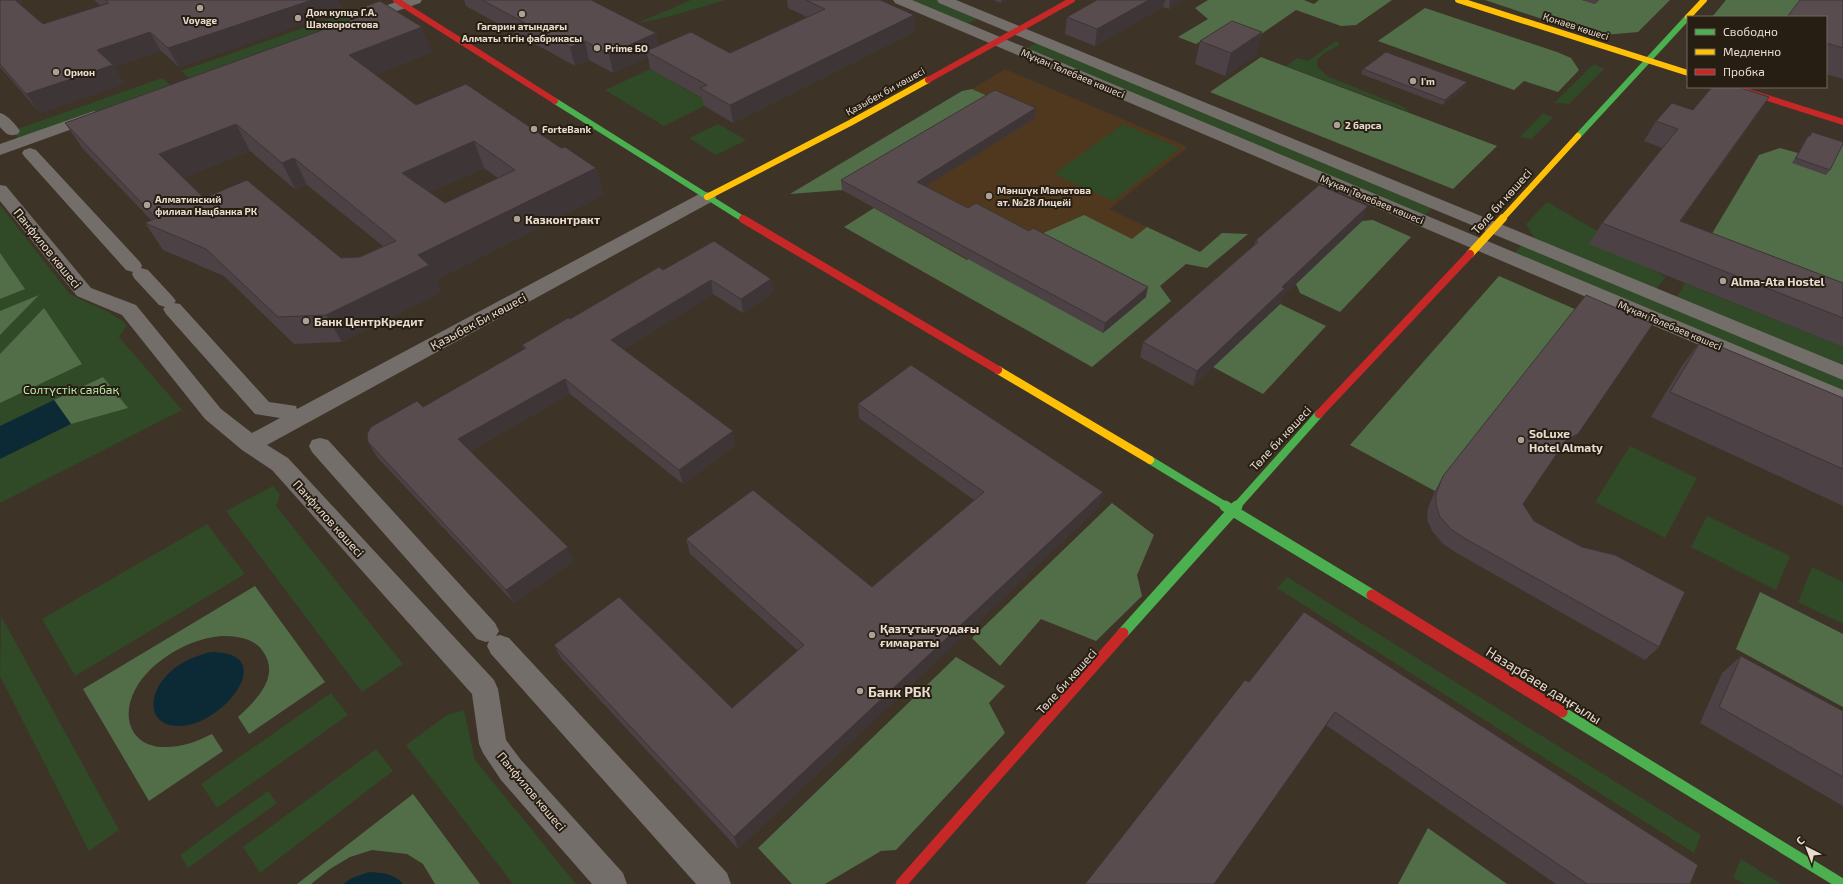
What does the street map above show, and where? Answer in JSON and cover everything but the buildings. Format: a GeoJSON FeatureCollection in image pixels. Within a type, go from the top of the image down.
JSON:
{"type":"FeatureCollection","features":[{"type":"Feature","properties":{"kind":"main road","name":"Қазыбек би көшесі"},"geometry":{"type":"LineString","coordinates":[[707,197],[850,123],[1072,0]]}},
{"type":"Feature","properties":{"kind":"main road","name":"Қонаев көшесі"},"geometry":{"type":"LineString","coordinates":[[1458,0],[1687,73]]}},
{"type":"Feature","properties":{"kind":"main road","name":"Төле би көшесі"},"geometry":{"type":"LineString","coordinates":[[1689,16],[1704,0]]}},
{"type":"Feature","properties":{"kind":"main road","name":"Назарбаев даңғылы"},"geometry":{"type":"LineString","coordinates":[[404,1],[707,197],[1232,509],[1842,884]]}},
{"type":"Feature","properties":{"kind":"main road","name":"Төле би көшесі"},"geometry":{"type":"LineString","coordinates":[[901,884],[1142,614],[1232,509],[1293,441],[1687,18]]}},
{"type":"Feature","properties":{"kind":"main road"},"geometry":{"type":"LineString","coordinates":[[1736,88],[1843,122]]}},
{"type":"Feature","properties":{"kind":"street","name":"Мұқан Төлебаев көшесі"},"geometry":{"type":"LineString","coordinates":[[900,0],[1479,243],[1843,398]]}},
{"type":"Feature","properties":{"kind":"street","name":"Мұқан Төлебаев көшесі"},"geometry":{"type":"LineString","coordinates":[[944,0],[1843,373]]}},
{"type":"Feature","properties":{"kind":"street"},"geometry":{"type":"LineString","coordinates":[[351,23],[404,1]]}},
{"type":"Feature","properties":{"kind":"street"},"geometry":{"type":"LineString","coordinates":[[0,150],[106,111]]}},
{"type":"Feature","properties":{"kind":"street"},"geometry":{"type":"LineString","coordinates":[[0,118],[12,131]]}},
{"type":"Feature","properties":{"kind":"street"},"geometry":{"type":"LineString","coordinates":[[30,153],[264,409],[288,410]]}},
{"type":"Feature","properties":{"kind":"street","name":"Панфилов көшесі"},"geometry":{"type":"LineString","coordinates":[[0,190],[84,292],[96,299],[115,303],[129,310],[213,414],[250,444],[280,464],[485,689],[493,744],[511,770],[612,884]]}},
{"type":"Feature","properties":{"kind":"street","name":"Қазыбек Би көшесі"},"geometry":{"type":"LineString","coordinates":[[250,444],[707,197]]}},
{"type":"Feature","properties":{"kind":"street"},"geometry":{"type":"LineString","coordinates":[[320,446],[716,884]]}},
{"type":"Feature","properties":{"kind":"shaded area","name":"Мәншүк Маметова ат. №28 Лицейі"},"geometry":{"type":"Polygon","coordinates":[[[1005,69],[1188,147],[1109,209],[1200,252],[967,260],[842,190],[994,99],[972,89],[1005,69]]]}},
{"type":"Feature","properties":{"kind":"green space"},"geometry":{"type":"Polygon","coordinates":[[[691,0],[726,0],[671,16],[635,24],[691,0]]]}},
{"type":"Feature","properties":{"kind":"green space"},"geometry":{"type":"Polygon","coordinates":[[[900,0],[944,0],[982,16],[963,27],[900,0]]]}},
{"type":"Feature","properties":{"kind":"green space"},"geometry":{"type":"Polygon","coordinates":[[[1208,0],[1304,0],[1314,4],[1319,0],[1392,0],[1356,25],[1341,26],[1296,10],[1254,39],[1222,28],[1196,44],[1178,37],[1208,19],[1195,8],[1208,0]]]}},
{"type":"Feature","properties":{"kind":"green space"},"geometry":{"type":"Polygon","coordinates":[[[1485,0],[1582,0],[1595,4],[1599,0],[1670,0],[1638,32],[1593,36],[1485,0]]]}},
{"type":"Feature","properties":{"kind":"green space"},"geometry":{"type":"Polygon","coordinates":[[[1726,0],[1801,0],[1791,16],[1713,16],[1726,0]]]}},
{"type":"Feature","properties":{"kind":"green space"},"geometry":{"type":"Polygon","coordinates":[[[369,5],[380,12],[191,80],[181,71],[369,5]]]}},
{"type":"Feature","properties":{"kind":"green space"},"geometry":{"type":"Polygon","coordinates":[[[1425,8],[1557,52],[1571,58],[1579,70],[1558,92],[1524,81],[1514,90],[1378,41],[1425,8]]]}},
{"type":"Feature","properties":{"kind":"green space"},"geometry":{"type":"Polygon","coordinates":[[[1040,41],[1436,204],[1421,219],[1021,52],[1040,41]]]}},
{"type":"Feature","properties":{"kind":"green space"},"geometry":{"type":"Polygon","coordinates":[[[1336,41],[1339,45],[1324,53],[1317,60],[1318,68],[1329,77],[1404,107],[1409,112],[1286,66],[1297,58],[1308,61],[1336,41]]]}},
{"type":"Feature","properties":{"kind":"green space"},"geometry":{"type":"Polygon","coordinates":[[[1261,57],[1497,146],[1453,189],[1210,92],[1261,57]]]}},
{"type":"Feature","properties":{"kind":"green space"},"geometry":{"type":"Polygon","coordinates":[[[1594,64],[1604,69],[1569,104],[1554,103],[1594,64]]]}},
{"type":"Feature","properties":{"kind":"green space"},"geometry":{"type":"Polygon","coordinates":[[[650,69],[710,103],[664,126],[605,90],[650,69]]]}},
{"type":"Feature","properties":{"kind":"green space"},"geometry":{"type":"Polygon","coordinates":[[[162,78],[172,86],[22,143],[12,131],[162,78]]]}},
{"type":"Feature","properties":{"kind":"green space"},"geometry":{"type":"Polygon","coordinates":[[[972,89],[994,99],[842,190],[790,194],[962,91],[972,89]]]}},
{"type":"Feature","properties":{"kind":"green space"},"geometry":{"type":"Polygon","coordinates":[[[1543,113],[1553,118],[1531,139],[1520,137],[1543,113]]]}},
{"type":"Feature","properties":{"kind":"green space"},"geometry":{"type":"Polygon","coordinates":[[[718,124],[746,140],[716,155],[689,138],[718,124]]]}},
{"type":"Feature","properties":{"kind":"green space"},"geometry":{"type":"Polygon","coordinates":[[[1123,124],[1180,148],[1113,201],[1054,174],[1123,124]]]}},
{"type":"Feature","properties":{"kind":"green space"},"geometry":{"type":"Polygon","coordinates":[[[1841,141],[1843,142],[1843,300],[1704,247],[1759,155],[1780,148],[1798,153],[1840,147],[1841,141]]]}},
{"type":"Feature","properties":{"kind":"green space"},"geometry":{"type":"Polygon","coordinates":[[[1547,202],[1599,232],[1647,267],[1666,277],[1652,293],[1843,373],[1843,398],[1511,257],[1525,241],[1536,241],[1526,224],[1547,202]]]}},
{"type":"Feature","properties":{"kind":"green space","name":"Солтүстік саябақ"},"geometry":{"type":"Polygon","coordinates":[[[0,205],[69,293],[106,311],[127,325],[119,337],[182,410],[0,503],[0,205]]]}},
{"type":"Feature","properties":{"kind":"green space"},"geometry":{"type":"Polygon","coordinates":[[[874,208],[967,260],[980,251],[1032,238],[1084,215],[1132,239],[1147,227],[1200,252],[1222,233],[1248,234],[1207,268],[1186,264],[1160,286],[1171,301],[1092,367],[844,227],[874,208]]]}},
{"type":"Feature","properties":{"kind":"green space"},"geometry":{"type":"Polygon","coordinates":[[[1373,220],[1411,237],[1340,312],[1300,293],[1296,284],[1362,221],[1373,220]]]}},
{"type":"Feature","properties":{"kind":"green space"},"geometry":{"type":"Polygon","coordinates":[[[0,253],[25,289],[0,299],[0,253]]]}},
{"type":"Feature","properties":{"kind":"green space"},"geometry":{"type":"Polygon","coordinates":[[[1499,276],[1577,310],[1435,491],[1350,445],[1499,276]]]}},
{"type":"Feature","properties":{"kind":"green space"},"geometry":{"type":"Polygon","coordinates":[[[1684,283],[1843,347],[1843,367],[1676,298],[1684,283]]]}},
{"type":"Feature","properties":{"kind":"green space"},"geometry":{"type":"Polygon","coordinates":[[[39,295],[0,335],[0,311],[39,295]]]}},
{"type":"Feature","properties":{"kind":"green space"},"geometry":{"type":"Polygon","coordinates":[[[1280,304],[1326,326],[1263,394],[1213,367],[1280,304]]]}},
{"type":"Feature","properties":{"kind":"green space"},"geometry":{"type":"Polygon","coordinates":[[[44,308],[82,364],[0,403],[0,354],[44,308]]]}},
{"type":"Feature","properties":{"kind":"green space"},"geometry":{"type":"Polygon","coordinates":[[[103,377],[128,408],[71,424],[54,400],[103,377]]]}},
{"type":"Feature","properties":{"kind":"green space"},"geometry":{"type":"Polygon","coordinates":[[[1630,446],[1697,478],[1665,538],[1595,502],[1630,446]]]}},
{"type":"Feature","properties":{"kind":"green space"},"geometry":{"type":"Polygon","coordinates":[[[273,486],[280,494],[276,506],[403,664],[362,692],[226,511],[273,486]]]}},
{"type":"Feature","properties":{"kind":"green space"},"geometry":{"type":"Polygon","coordinates":[[[1112,503],[1154,535],[1137,575],[1142,596],[1096,641],[1041,619],[1000,666],[972,638],[1112,503]]]}},
{"type":"Feature","properties":{"kind":"green space"},"geometry":{"type":"Polygon","coordinates":[[[1707,516],[1790,556],[1776,590],[1691,547],[1707,516]]]}},
{"type":"Feature","properties":{"kind":"green space"},"geometry":{"type":"Polygon","coordinates":[[[207,524],[245,574],[75,676],[42,619],[207,524]]]}},
{"type":"Feature","properties":{"kind":"green space"},"geometry":{"type":"Polygon","coordinates":[[[1812,567],[1843,582],[1843,624],[1798,602],[1812,567]]]}},
{"type":"Feature","properties":{"kind":"green space"},"geometry":{"type":"Polygon","coordinates":[[[1287,577],[1701,835],[1694,853],[1277,588],[1287,577]]]}},
{"type":"Feature","properties":{"kind":"green space"},"geometry":{"type":"Polygon","coordinates":[[[255,586],[325,682],[249,734],[238,717],[258,696],[267,680],[269,671],[268,662],[264,653],[259,647],[253,642],[245,639],[223,636],[194,642],[165,657],[143,678],[135,690],[129,711],[129,721],[132,729],[137,737],[145,742],[154,746],[166,747],[190,743],[212,734],[223,751],[149,801],[83,689],[255,586]]]}},
{"type":"Feature","properties":{"kind":"green space"},"geometry":{"type":"Polygon","coordinates":[[[1760,592],[1843,634],[1843,707],[1736,649],[1760,592]]]}},
{"type":"Feature","properties":{"kind":"green space"},"geometry":{"type":"Polygon","coordinates":[[[1,616],[119,830],[89,851],[0,676],[1,616]]]}},
{"type":"Feature","properties":{"kind":"green space"},"geometry":{"type":"Polygon","coordinates":[[[956,657],[1005,686],[989,703],[1005,733],[896,850],[881,851],[825,884],[792,884],[758,848],[956,657]]]}},
{"type":"Feature","properties":{"kind":"green space"},"geometry":{"type":"Polygon","coordinates":[[[331,693],[348,715],[217,808],[201,784],[331,693]]]}},
{"type":"Feature","properties":{"kind":"green space"},"geometry":{"type":"Polygon","coordinates":[[[464,710],[475,760],[576,884],[513,884],[406,745],[447,715],[464,710]]]}},
{"type":"Feature","properties":{"kind":"green space"},"geometry":{"type":"Polygon","coordinates":[[[376,749],[393,771],[260,873],[243,847],[376,749]]]}},
{"type":"Feature","properties":{"kind":"green space"},"geometry":{"type":"Polygon","coordinates":[[[268,791],[277,803],[188,868],[180,855],[268,791]]]}},
{"type":"Feature","properties":{"kind":"green space"},"geometry":{"type":"Polygon","coordinates":[[[413,794],[480,884],[435,884],[423,864],[407,854],[372,850],[350,857],[330,869],[311,884],[297,884],[413,794]]]}},
{"type":"Feature","properties":{"kind":"green space"},"geometry":{"type":"Polygon","coordinates":[[[1428,828],[1507,884],[1398,884],[1428,828]]]}},
{"type":"Feature","properties":{"kind":"green space"},"geometry":{"type":"Polygon","coordinates":[[[1741,859],[1781,884],[1744,884],[1733,877],[1741,859]]]}},
{"type":"Feature","properties":{"kind":"water"},"geometry":{"type":"Polygon","coordinates":[[[54,400],[71,424],[0,459],[0,426],[54,400]]]}},
{"type":"Feature","properties":{"kind":"water"},"geometry":{"type":"Polygon","coordinates":[[[211,652],[231,655],[241,662],[244,673],[240,686],[231,699],[218,711],[203,720],[188,725],[175,726],[165,723],[158,718],[154,711],[153,703],[160,683],[168,674],[183,663],[211,652]]]}},
{"type":"Feature","properties":{"kind":"water"},"geometry":{"type":"Polygon","coordinates":[[[369,872],[383,873],[392,876],[403,884],[343,884],[352,878],[369,872]]]}},
{"type":"Feature","properties":{"kind":"traffic: fast"},"geometry":{"type":"LineString","coordinates":[[1578,136],[1687,18]]}},
{"type":"Feature","properties":{"kind":"traffic: fast"},"geometry":{"type":"LineString","coordinates":[[555,101],[743,219]]}},
{"type":"Feature","properties":{"kind":"traffic: fast"},"geometry":{"type":"LineString","coordinates":[[1123,633],[1319,414]]}},
{"type":"Feature","properties":{"kind":"traffic: fast"},"geometry":{"type":"LineString","coordinates":[[1150,460],[1372,595]]}},
{"type":"Feature","properties":{"kind":"traffic: fast"},"geometry":{"type":"LineString","coordinates":[[1562,712],[1842,884]]}},
{"type":"Feature","properties":{"kind":"traffic: slow"},"geometry":{"type":"LineString","coordinates":[[1458,0],[1687,73]]}},
{"type":"Feature","properties":{"kind":"traffic: slow"},"geometry":{"type":"LineString","coordinates":[[1689,16],[1704,0]]}},
{"type":"Feature","properties":{"kind":"traffic: slow"},"geometry":{"type":"LineString","coordinates":[[707,197],[850,123],[928,80]]}},
{"type":"Feature","properties":{"kind":"traffic: slow"},"geometry":{"type":"LineString","coordinates":[[1470,254],[1578,136]]}},
{"type":"Feature","properties":{"kind":"traffic: slow"},"geometry":{"type":"LineString","coordinates":[[998,370],[1150,460]]}},
{"type":"Feature","properties":{"kind":"traffic: jam"},"geometry":{"type":"LineString","coordinates":[[396,0],[555,101]]}},
{"type":"Feature","properties":{"kind":"traffic: jam"},"geometry":{"type":"LineString","coordinates":[[928,80],[1072,0]]}},
{"type":"Feature","properties":{"kind":"traffic: jam"},"geometry":{"type":"LineString","coordinates":[[1736,88],[1843,122]]}},
{"type":"Feature","properties":{"kind":"traffic: jam"},"geometry":{"type":"LineString","coordinates":[[743,219],[998,370]]}},
{"type":"Feature","properties":{"kind":"traffic: jam"},"geometry":{"type":"LineString","coordinates":[[1319,414],[1470,254]]}},
{"type":"Feature","properties":{"kind":"traffic: jam"},"geometry":{"type":"LineString","coordinates":[[1372,595],[1562,712]]}},
{"type":"Feature","properties":{"kind":"traffic: jam"},"geometry":{"type":"LineString","coordinates":[[901,884],[1123,633]]}},
{"type":"Feature","properties":{"kind":"place","name":"Voyage"},"geometry":{"type":"Point","coordinates":[200,8]}},
{"type":"Feature","properties":{"kind":"place","name":"Гагарин атындағы Алматы тігін фабрикасы"},"geometry":{"type":"Point","coordinates":[522,14]}},
{"type":"Feature","properties":{"kind":"place","name":"Дом купца Г.А. Шахворостова"},"geometry":{"type":"Point","coordinates":[298,18]}},
{"type":"Feature","properties":{"kind":"place","name":"Prime БО"},"geometry":{"type":"Point","coordinates":[597,48]}},
{"type":"Feature","properties":{"kind":"place","name":"Орион"},"geometry":{"type":"Point","coordinates":[56,72]}},
{"type":"Feature","properties":{"kind":"place","name":"I'm"},"geometry":{"type":"Point","coordinates":[1413,81]}},
{"type":"Feature","properties":{"kind":"place","name":"2 барса"},"geometry":{"type":"Point","coordinates":[1337,125]}},
{"type":"Feature","properties":{"kind":"place","name":"ForteBank"},"geometry":{"type":"Point","coordinates":[534,129]}},
{"type":"Feature","properties":{"kind":"place","name":"Мәншүк Маметова ат. №28 Лицейі"},"geometry":{"type":"Point","coordinates":[989,196]}},
{"type":"Feature","properties":{"kind":"place","name":"Алматинский филиал Нацбанка РК"},"geometry":{"type":"Point","coordinates":[147,205]}},
{"type":"Feature","properties":{"kind":"place","name":"Казконтракт"},"geometry":{"type":"Point","coordinates":[517,219]}},
{"type":"Feature","properties":{"kind":"place","name":"Alma-Ata Hostel"},"geometry":{"type":"Point","coordinates":[1723,281]}},
{"type":"Feature","properties":{"kind":"place","name":"Банк ЦентрКредит"},"geometry":{"type":"Point","coordinates":[306,321]}},
{"type":"Feature","properties":{"kind":"place","name":"SoLuxe Hotel Almaty"},"geometry":{"type":"Point","coordinates":[1521,440]}},
{"type":"Feature","properties":{"kind":"place","name":"Қазтұтығуодағы ғимараты"},"geometry":{"type":"Point","coordinates":[872,635]}},
{"type":"Feature","properties":{"kind":"place","name":"Банк РБК"},"geometry":{"type":"Point","coordinates":[860,691]}}]}
